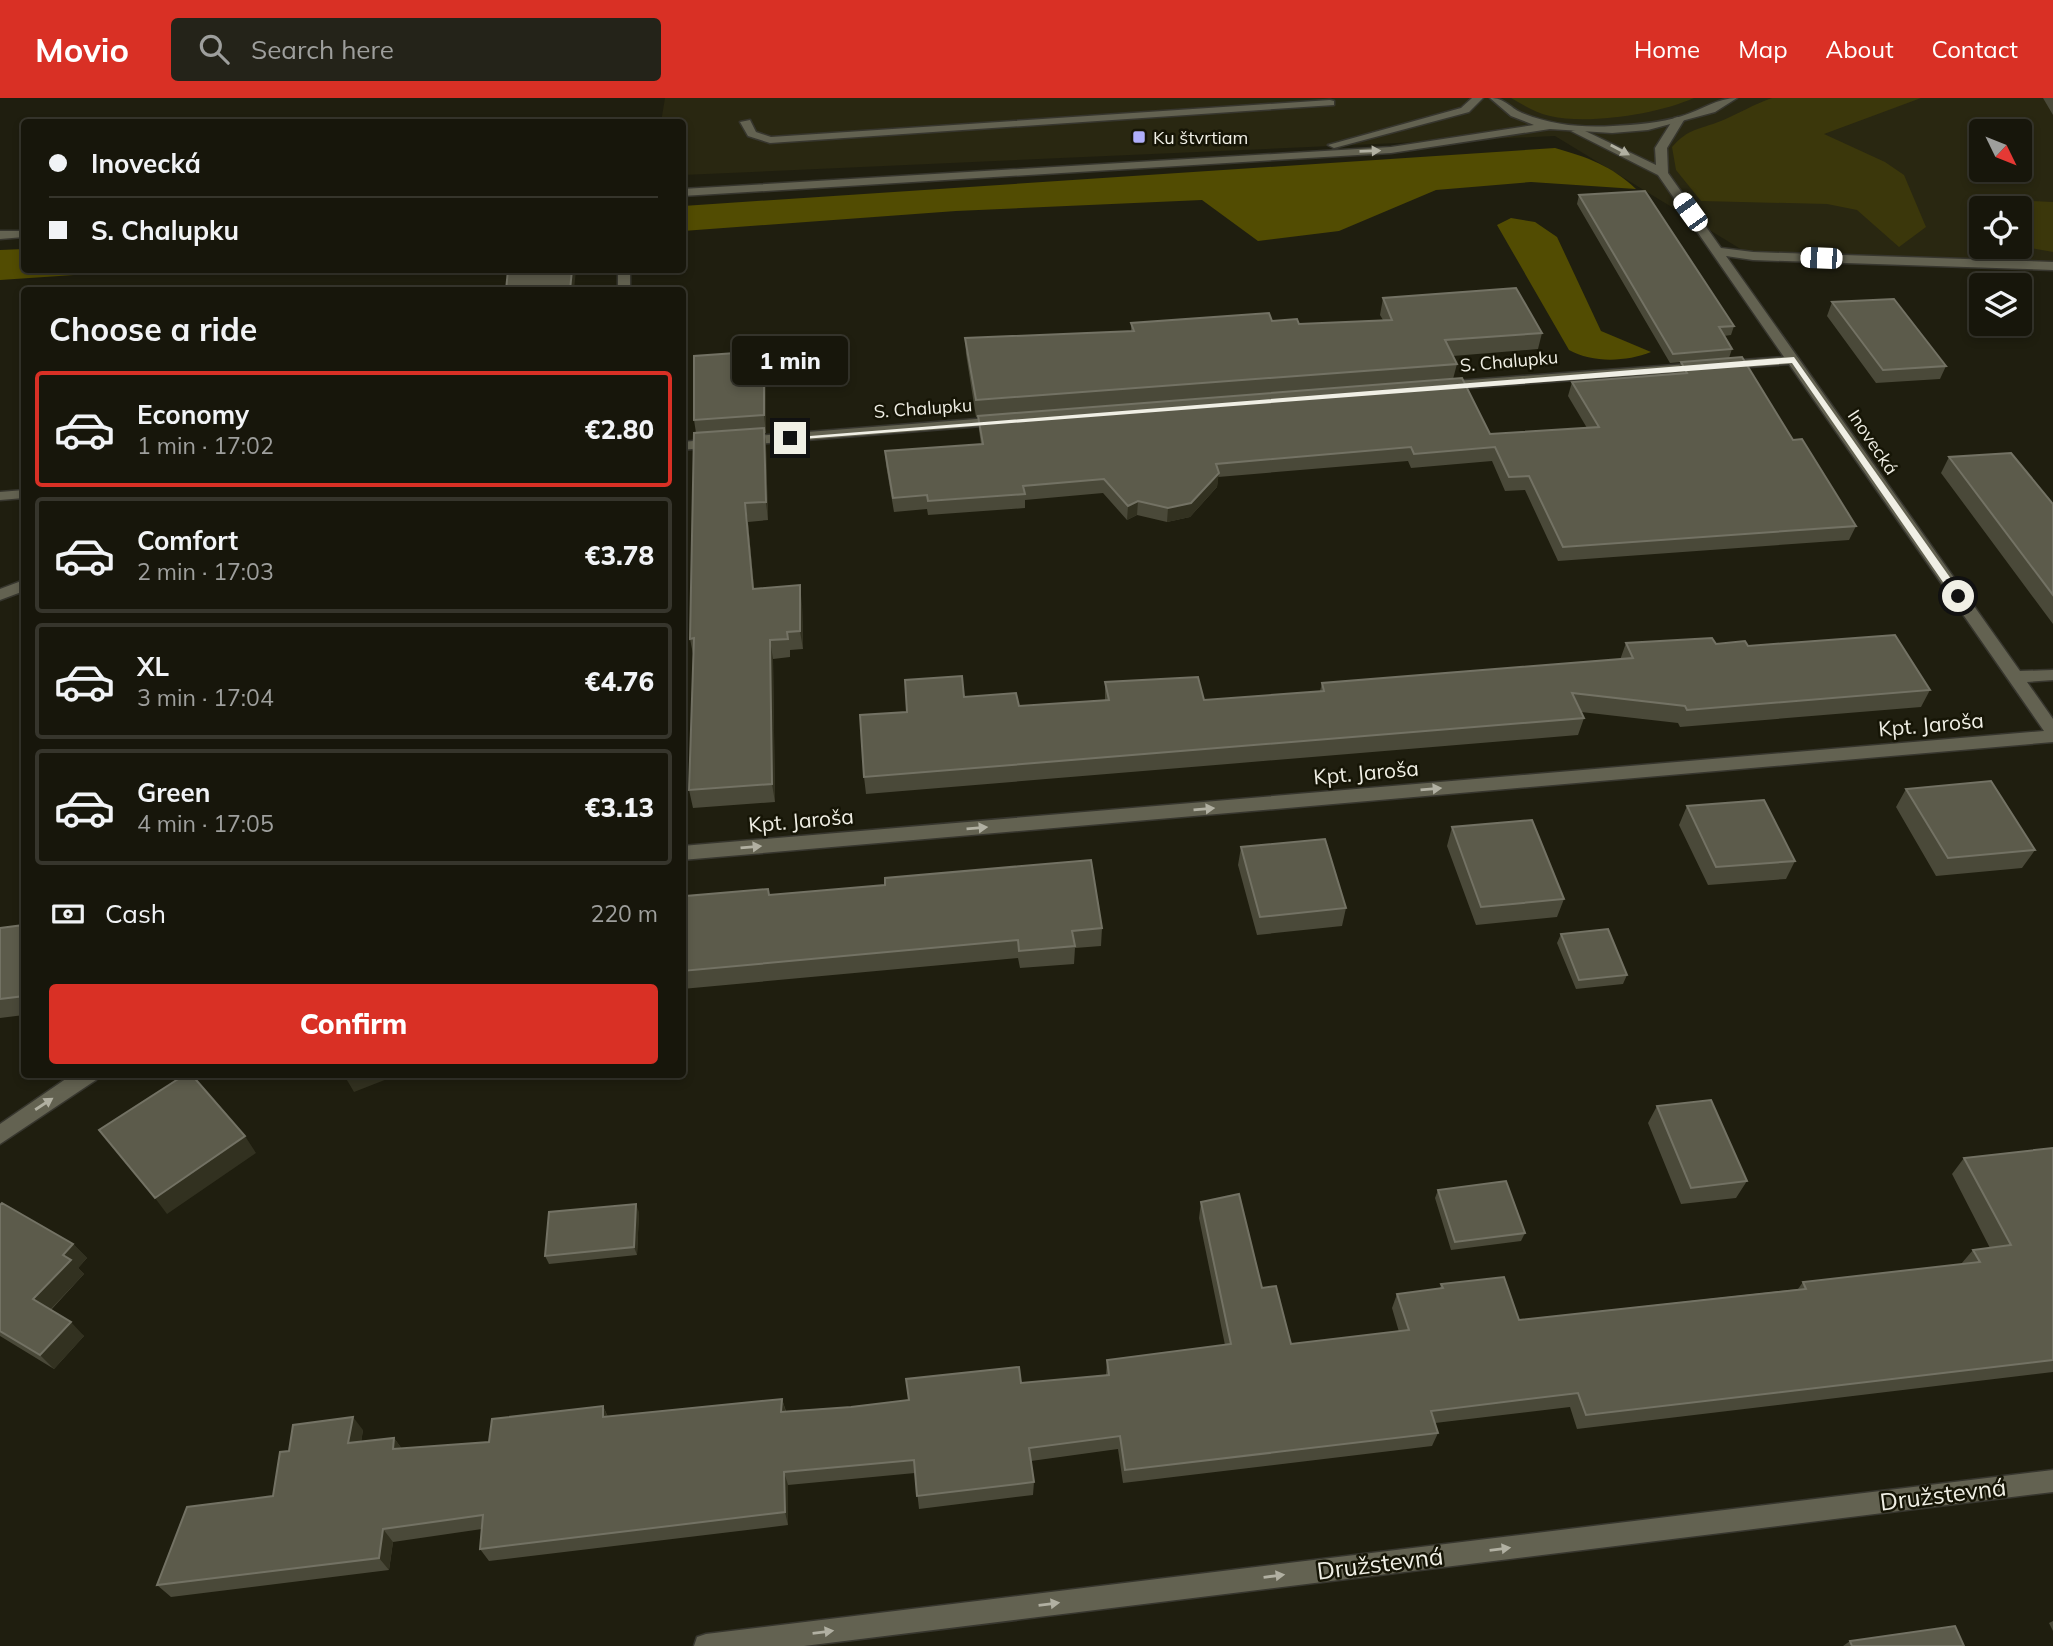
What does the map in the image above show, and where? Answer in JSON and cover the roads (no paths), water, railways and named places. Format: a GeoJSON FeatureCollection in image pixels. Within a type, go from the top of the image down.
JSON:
{"type":"FeatureCollection","features":[{"type":"Feature","properties":{"kind":"street"},"geometry":{"type":"LineString","coordinates":[[1302,153],[1465,110],[1478,98]]}},
{"type":"Feature","properties":{"kind":"street"},"geometry":{"type":"LineString","coordinates":[[1495,98],[1522,117],[1547,126],[1577,131],[1609,131],[1678,120],[1707,113],[1733,98]]}},
{"type":"Feature","properties":{"kind":"street"},"geometry":{"type":"LineString","coordinates":[[746,122],[752,134],[771,140],[1330,103]]}},
{"type":"Feature","properties":{"kind":"street"},"geometry":{"type":"LineString","coordinates":[[1662,173],[1661,148],[1678,120]]}},
{"type":"Feature","properties":{"kind":"street"},"geometry":{"type":"LineString","coordinates":[[686,192],[1302,153],[1391,150],[1547,126]]}},
{"type":"Feature","properties":{"kind":"street","name":"Inovecká"},"geometry":{"type":"LineString","coordinates":[[1577,131],[1617,148],[1662,173],[2053,734]]}},
{"type":"Feature","properties":{"kind":"street"},"geometry":{"type":"LineString","coordinates":[[0,235],[21,234]]}},
{"type":"Feature","properties":{"kind":"street"},"geometry":{"type":"LineString","coordinates":[[1718,251],[1765,256],[2053,266]]}},
{"type":"Feature","properties":{"kind":"street","name":"S. Chalupku"},"geometry":{"type":"LineString","coordinates":[[1420,388],[1794,360]]}},
{"type":"Feature","properties":{"kind":"street","name":"S. Chalupku"},"geometry":{"type":"LineString","coordinates":[[686,446],[1017,420]]}},
{"type":"Feature","properties":{"kind":"street"},"geometry":{"type":"LineString","coordinates":[[0,496],[21,494]]}},
{"type":"Feature","properties":{"kind":"street"},"geometry":{"type":"LineString","coordinates":[[0,595],[21,586]]}},
{"type":"Feature","properties":{"kind":"street"},"geometry":{"type":"LineString","coordinates":[[2015,677],[2053,676]]}},
{"type":"Feature","properties":{"kind":"street","name":"Kpt. Jaroša"},"geometry":{"type":"LineString","coordinates":[[686,853],[2053,734]]}},
{"type":"Feature","properties":{"kind":"street"},"geometry":{"type":"LineString","coordinates":[[0,1135],[83,1078]]}},
{"type":"Feature","properties":{"kind":"street","name":"Družstevná"},"geometry":{"type":"LineString","coordinates":[[706,1646],[2053,1481]]}},
{"type":"Feature","properties":{"kind":"place","name":"Ku štvrtiam"},"geometry":{"type":"Point","coordinates":[1139,137]}}]}
